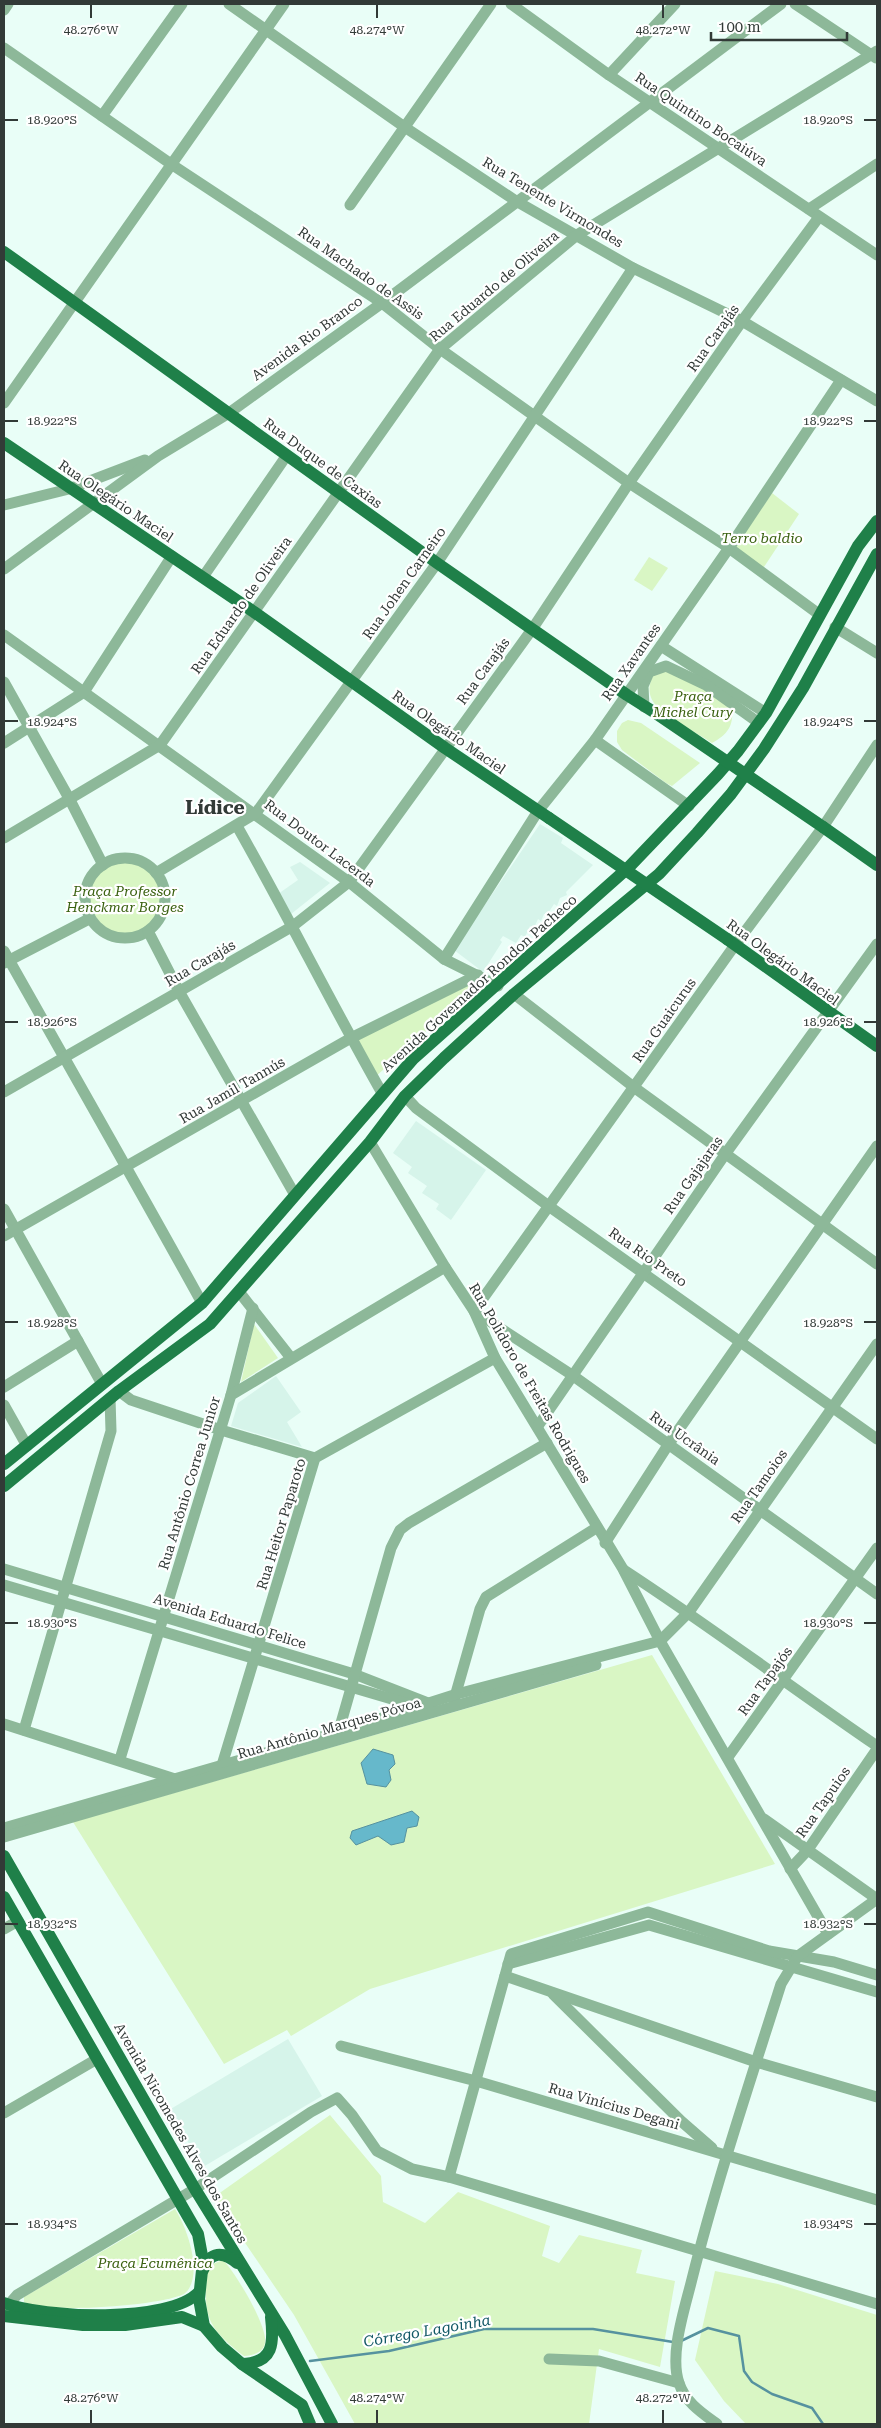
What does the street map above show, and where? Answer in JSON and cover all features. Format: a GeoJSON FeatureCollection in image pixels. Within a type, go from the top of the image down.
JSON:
{"type":"FeatureCollection","features":[{"type":"Feature","properties":{"kind":"main road","name":"Rua Duque de Caxias"},"geometry":{"type":"LineString","coordinates":[[4,252],[437,563],[644,707],[822,827]]}},
{"type":"Feature","properties":{"kind":"main road","name":"Rua Olegário Maciel"},"geometry":{"type":"LineString","coordinates":[[4,443],[254,612],[445,748],[731,942],[828,1013],[877,1046]]}},
{"type":"Feature","properties":{"kind":"main road","name":"Avenida Governador Rondon Pacheco"},"geometry":{"type":"LineString","coordinates":[[4,1464],[202,1303],[382,1093],[413,1060],[629,867],[688,806],[738,751],[762,718],[862,539],[877,521]]}},
{"type":"Feature","properties":{"kind":"main road"},"geometry":{"type":"LineString","coordinates":[[4,1486],[115,1395],[210,1324],[240,1293],[370,1142],[406,1096],[444,1058],[514,994],[659,874],[720,807],[764,749],[803,688],[877,554]]}},
{"type":"Feature","properties":{"kind":"main road"},"geometry":{"type":"LineString","coordinates":[[822,827],[877,865]]}},
{"type":"Feature","properties":{"kind":"main road","name":"Avenida Nicomedes Alves dos Santos"},"geometry":{"type":"LineString","coordinates":[[4,1856],[195,2189],[285,2335],[332,2424]]}},
{"type":"Feature","properties":{"kind":"main road"},"geometry":{"type":"LineString","coordinates":[[4,1897],[198,2234],[202,2247],[198,2299],[204,2326]]}},
{"type":"Feature","properties":{"kind":"main road"},"geometry":{"type":"LineString","coordinates":[[201,2274],[211,2256],[216,2254],[224,2254],[241,2266]]}},
{"type":"Feature","properties":{"kind":"main road"},"geometry":{"type":"LineString","coordinates":[[5,2308],[42,2312],[118,2315],[179,2306],[193,2299],[199,2292]]}},
{"type":"Feature","properties":{"kind":"main road"},"geometry":{"type":"LineString","coordinates":[[5,2308],[83,2325],[125,2325],[182,2317],[204,2326],[222,2347],[242,2364],[302,2405],[310,2424]]}},
{"type":"Feature","properties":{"kind":"main road"},"geometry":{"type":"LineString","coordinates":[[242,2364],[254,2363],[271,2349],[273,2339],[270,2313]]}},
{"type":"Feature","properties":{"kind":"street"},"geometry":{"type":"LineString","coordinates":[[4,10],[8,4]]}},
{"type":"Feature","properties":{"kind":"street"},"geometry":{"type":"LineString","coordinates":[[102,116],[182,4]]}},
{"type":"Feature","properties":{"kind":"street","name":"Rua Tenente Virmondes"},"geometry":{"type":"LineString","coordinates":[[229,4],[406,128],[516,201],[633,268],[742,321],[877,401]]}},
{"type":"Feature","properties":{"kind":"street"},"geometry":{"type":"LineString","coordinates":[[4,404],[284,4]]}},
{"type":"Feature","properties":{"kind":"street"},"geometry":{"type":"LineString","coordinates":[[350,205],[406,128],[491,4]]}},
{"type":"Feature","properties":{"kind":"street","name":"Rua Quintino Bocaiúva"},"geometry":{"type":"LineString","coordinates":[[511,4],[648,102],[877,255]]}},
{"type":"Feature","properties":{"kind":"street"},"geometry":{"type":"LineString","coordinates":[[609,75],[675,4]]}},
{"type":"Feature","properties":{"kind":"street","name":"Avenida Rio Branco"},"geometry":{"type":"LineString","coordinates":[[158,456],[229,413],[382,303],[781,4]]}},
{"type":"Feature","properties":{"kind":"street"},"geometry":{"type":"LineString","coordinates":[[794,4],[875,55]]}},
{"type":"Feature","properties":{"kind":"street","name":"Rua Machado de Assis"},"geometry":{"type":"LineString","coordinates":[[4,48],[172,164],[382,303],[440,349],[630,482],[729,548],[820,615]]}},
{"type":"Feature","properties":{"kind":"street","name":"Rua Eduardo de Oliveira"},"geometry":{"type":"LineString","coordinates":[[4,838],[160,745],[440,349],[577,235],[875,55]]}},
{"type":"Feature","properties":{"kind":"street"},"geometry":{"type":"LineString","coordinates":[[809,209],[877,164]]}},
{"type":"Feature","properties":{"kind":"street","name":"Rua Carajás"},"geometry":{"type":"LineString","coordinates":[[4,1092],[180,993],[293,926],[349,882],[533,628],[630,482],[742,321],[818,217]]}},
{"type":"Feature","properties":{"kind":"street","name":"Rua Johen Carneiro"},"geometry":{"type":"LineString","coordinates":[[156,873],[256,813],[437,563],[633,268]]}},
{"type":"Feature","properties":{"kind":"street","name":"Rua Xavantes"},"geometry":{"type":"LineString","coordinates":[[444,959],[729,548],[841,380]]}},
{"type":"Feature","properties":{"kind":"street"},"geometry":{"type":"LineString","coordinates":[[203,578],[287,455]]}},
{"type":"Feature","properties":{"kind":"street"},"geometry":{"type":"LineString","coordinates":[[4,505],[69,488],[158,456]]}},
{"type":"Feature","properties":{"kind":"street"},"geometry":{"type":"LineString","coordinates":[[4,569],[158,456]]}},
{"type":"Feature","properties":{"kind":"street"},"geometry":{"type":"LineString","coordinates":[[4,743],[84,692],[172,556]]}},
{"type":"Feature","properties":{"kind":"street"},"geometry":{"type":"LineString","coordinates":[[835,627],[877,654]]}},
{"type":"Feature","properties":{"kind":"street","name":"Rua Doutor Lacerda"},"geometry":{"type":"LineString","coordinates":[[4,635],[256,813],[349,882],[444,959],[498,986]]}},
{"type":"Feature","properties":{"kind":"street"},"geometry":{"type":"LineString","coordinates":[[661,646],[762,718]]}},
{"type":"Feature","properties":{"kind":"street"},"geometry":{"type":"LineString","coordinates":[[644,707],[643,686],[649,672],[666,666],[706,685],[762,718]]}},
{"type":"Feature","properties":{"kind":"street"},"geometry":{"type":"LineString","coordinates":[[4,682],[70,800],[102,864]]}},
{"type":"Feature","properties":{"kind":"street"},"geometry":{"type":"LineString","coordinates":[[595,740],[688,806]]}},
{"type":"Feature","properties":{"kind":"street","name":"Rua Guaicurus"},"geometry":{"type":"LineString","coordinates":[[474,1311],[635,1088],[731,942],[822,827],[877,745]]}},
{"type":"Feature","properties":{"kind":"street"},"geometry":{"type":"LineString","coordinates":[[237,826],[382,1093]]}},
{"type":"Feature","properties":{"kind":"street"},"geometry":{"type":"LineString","coordinates":[[113,860],[137,860],[147,865],[156,873],[164,890],[165,899],[160,917],[148,931],[130,938],[110,936],[98,929],[89,918],[85,907],[84,895],[93,873],[102,864],[113,860]]}},
{"type":"Feature","properties":{"kind":"street"},"geometry":{"type":"LineString","coordinates":[[89,918],[5,958],[127,1166],[202,1303]]}},
{"type":"Feature","properties":{"kind":"street"},"geometry":{"type":"LineString","coordinates":[[148,931],[180,993],[295,1195]]}},
{"type":"Feature","properties":{"kind":"street","name":"Rua Gajajaras"},"geometry":{"type":"LineString","coordinates":[[538,1426],[726,1153],[877,944]]}},
{"type":"Feature","properties":{"kind":"street","name":"Rua Jamil Tannús"},"geometry":{"type":"LineString","coordinates":[[4,1236],[351,1038],[478,975]]}},
{"type":"Feature","properties":{"kind":"street"},"geometry":{"type":"LineString","coordinates":[[514,994],[635,1088],[726,1153],[822,1226],[877,1264]]}},
{"type":"Feature","properties":{"kind":"street","name":"Rua Rio Preto"},"geometry":{"type":"LineString","coordinates":[[406,1096],[416,1108],[550,1207],[645,1272],[877,1439]]}},
{"type":"Feature","properties":{"kind":"street","name":"Rua Polidoro de Freitas Rodrigues"},"geometry":{"type":"LineString","coordinates":[[370,1142],[444,1267],[474,1311],[495,1358],[538,1426],[605,1543],[623,1569],[661,1643],[828,1934]]}},
{"type":"Feature","properties":{"kind":"street"},"geometry":{"type":"LineString","coordinates":[[605,1543],[668,1445],[877,1146]]}},
{"type":"Feature","properties":{"kind":"street"},"geometry":{"type":"LineString","coordinates":[[4,1209],[102,1384]]}},
{"type":"Feature","properties":{"kind":"street","name":"Rua Antônio Correa Junior"},"geometry":{"type":"LineString","coordinates":[[120,1759],[231,1395],[444,1267]]}},
{"type":"Feature","properties":{"kind":"street"},"geometry":{"type":"LineString","coordinates":[[240,1293],[291,1358]]}},
{"type":"Feature","properties":{"kind":"street"},"geometry":{"type":"LineString","coordinates":[[231,1395],[253,1308]]}},
{"type":"Feature","properties":{"kind":"street","name":"Rua Ucrânia"},"geometry":{"type":"LineString","coordinates":[[474,1311],[572,1375],[877,1594]]}},
{"type":"Feature","properties":{"kind":"street"},"geometry":{"type":"LineString","coordinates":[[4,1386],[78,1341]]}},
{"type":"Feature","properties":{"kind":"street","name":"Rua Tamoios"},"geometry":{"type":"LineString","coordinates":[[661,1643],[688,1612],[877,1344]]}},
{"type":"Feature","properties":{"kind":"street","name":"Rua Heitor Paparoto"},"geometry":{"type":"LineString","coordinates":[[222,1765],[260,1646],[315,1458],[495,1358]]}},
{"type":"Feature","properties":{"kind":"street"},"geometry":{"type":"LineString","coordinates":[[24,1730],[111,1432],[115,1395],[220,1430],[315,1458]]}},
{"type":"Feature","properties":{"kind":"street"},"geometry":{"type":"LineString","coordinates":[[4,1405],[27,1446]]}},
{"type":"Feature","properties":{"kind":"street"},"geometry":{"type":"LineString","coordinates":[[338,1736],[391,1548],[400,1530],[410,1522],[547,1443]]}},
{"type":"Feature","properties":{"kind":"street"},"geometry":{"type":"LineString","coordinates":[[435,1708],[457,1694],[480,1609],[486,1597],[596,1528]]}},
{"type":"Feature","properties":{"kind":"street","name":"Rua Tapajós"},"geometry":{"type":"LineString","coordinates":[[728,1757],[877,1548]]}},
{"type":"Feature","properties":{"kind":"street","name":"Avenida Eduardo Felice"},"geometry":{"type":"LineString","coordinates":[[4,1569],[354,1674],[435,1708]]}},
{"type":"Feature","properties":{"kind":"street"},"geometry":{"type":"LineString","coordinates":[[623,1569],[688,1612],[877,1748]]}},
{"type":"Feature","properties":{"kind":"street","name":"Avenida Eduardo Felice"},"geometry":{"type":"LineString","coordinates":[[4,1585],[351,1687],[435,1708]]}},
{"type":"Feature","properties":{"kind":"street","name":"Rua Antônio Marques Póvoa"},"geometry":{"type":"LineString","coordinates":[[4,1828],[175,1778],[338,1736],[435,1708],[457,1694],[661,1643]]}},
{"type":"Feature","properties":{"kind":"street","name":"Rua Antônio Marques Póvoa"},"geometry":{"type":"LineString","coordinates":[[4,1838],[164,1791],[338,1736],[661,1643]]}},
{"type":"Feature","properties":{"kind":"street"},"geometry":{"type":"LineString","coordinates":[[4,1724],[120,1759],[175,1778],[167,1785],[164,1791]]}},
{"type":"Feature","properties":{"kind":"street","name":"Rua Tapuios"},"geometry":{"type":"LineString","coordinates":[[790,1869],[807,1851],[877,1748]]}},
{"type":"Feature","properties":{"kind":"street"},"geometry":{"type":"LineString","coordinates":[[717,2424],[694,2407],[679,2383],[676,2353],[699,2251],[727,2154],[781,1984],[790,1966],[798,1956],[877,1899],[760,1816]]}},
{"type":"Feature","properties":{"kind":"street"},"geometry":{"type":"LineString","coordinates":[[648,1912],[649,1925]]}},
{"type":"Feature","properties":{"kind":"street"},"geometry":{"type":"LineString","coordinates":[[508,1965],[648,1912],[678,1927],[790,1966],[877,1992]]}},
{"type":"Feature","properties":{"kind":"street"},"geometry":{"type":"LineString","coordinates":[[4,1929],[18,1921]]}},
{"type":"Feature","properties":{"kind":"street"},"geometry":{"type":"LineString","coordinates":[[508,1965],[649,1925],[678,1927],[769,1951],[834,1962],[877,1975]]}},
{"type":"Feature","properties":{"kind":"street"},"geometry":{"type":"LineString","coordinates":[[827,1978],[834,1962]]}},
{"type":"Feature","properties":{"kind":"street"},"geometry":{"type":"LineString","coordinates":[[449,2177],[508,1965]]}},
{"type":"Feature","properties":{"kind":"street"},"geometry":{"type":"LineString","coordinates":[[508,1965],[551,1992],[681,2122],[715,2151]]}},
{"type":"Feature","properties":{"kind":"street"},"geometry":{"type":"LineString","coordinates":[[551,1992],[756,2062],[877,2097]]}},
{"type":"Feature","properties":{"kind":"street","name":"Rua Vinícius Degani"},"geometry":{"type":"LineString","coordinates":[[341,2046],[476,2081],[877,2200]]}},
{"type":"Feature","properties":{"kind":"street"},"geometry":{"type":"LineString","coordinates":[[4,2113],[97,2059]]}},
{"type":"Feature","properties":{"kind":"street"},"geometry":{"type":"LineString","coordinates":[[5,2308],[18,2295],[178,2200],[311,2112],[337,2098],[352,2115],[377,2151],[412,2169],[449,2177],[877,2303]]}},
{"type":"Feature","properties":{"kind":"street"},"geometry":{"type":"LineString","coordinates":[[549,2359],[599,2361],[679,2383]]}},
{"type":"Feature","properties":{"kind":"shaded area"},"geometry":{"type":"Polygon","coordinates":[[[540,824],[563,838],[561,843],[593,865],[566,892],[567,895],[560,898],[557,906],[554,904],[547,915],[544,914],[541,921],[538,919],[534,928],[530,926],[525,937],[521,935],[516,943],[503,936],[500,940],[502,942],[483,972],[454,950],[540,824]]]}},
{"type":"Feature","properties":{"kind":"shaded area"},"geometry":{"type":"Polygon","coordinates":[[[300,862],[330,883],[291,914],[278,894],[298,880],[290,867],[300,862]]]}},
{"type":"Feature","properties":{"kind":"shaded area"},"geometry":{"type":"Polygon","coordinates":[[[416,1121],[486,1170],[451,1220],[436,1209],[439,1204],[422,1193],[427,1186],[408,1173],[412,1167],[393,1153],[416,1121]]]}},
{"type":"Feature","properties":{"kind":"shaded area"},"geometry":{"type":"Polygon","coordinates":[[[276,1376],[301,1412],[287,1422],[302,1447],[231,1426],[238,1403],[276,1376]]]}},
{"type":"Feature","properties":{"kind":"shaded area"},"geometry":{"type":"Polygon","coordinates":[[[288,2039],[322,2096],[203,2167],[169,2110],[288,2039]]]}},
{"type":"Feature","properties":{"kind":"green space","name":"Terro baldio"},"geometry":{"type":"Polygon","coordinates":[[[772,493],[799,514],[762,570],[734,548],[772,493]]]}},
{"type":"Feature","properties":{"kind":"green space"},"geometry":{"type":"Polygon","coordinates":[[[649,557],[668,568],[652,591],[634,580],[649,557]]]}},
{"type":"Feature","properties":{"kind":"green space","name":"Praça Michel Cury"},"geometry":{"type":"Polygon","coordinates":[[[665,668],[684,675],[732,708],[731,725],[722,737],[712,743],[671,718],[657,707],[650,692],[651,680],[654,673],[665,668]]]}},
{"type":"Feature","properties":{"kind":"green space"},"geometry":{"type":"Polygon","coordinates":[[[628,720],[641,723],[700,763],[672,786],[666,783],[622,750],[617,742],[617,731],[622,723],[628,720]]]}},
{"type":"Feature","properties":{"kind":"green space","name":"Praça Professor Henckmar Borges"},"geometry":{"type":"Polygon","coordinates":[[[125,859],[140,862],[153,870],[161,883],[164,898],[161,913],[153,926],[140,934],[125,937],[110,934],[97,926],[89,913],[86,898],[89,883],[97,870],[110,862],[125,859]]]}},
{"type":"Feature","properties":{"kind":"green space"},"geometry":{"type":"Polygon","coordinates":[[[478,975],[485,978],[374,1078],[351,1039],[478,975]]]}},
{"type":"Feature","properties":{"kind":"green space"},"geometry":{"type":"Polygon","coordinates":[[[254,1324],[278,1358],[241,1382],[254,1324]]]}},
{"type":"Feature","properties":{"kind":"green space"},"geometry":{"type":"Polygon","coordinates":[[[652,1655],[775,1864],[370,1989],[291,2036],[287,2030],[224,2064],[73,1822],[652,1655]]]}},
{"type":"Feature","properties":{"kind":"green space"},"geometry":{"type":"Polygon","coordinates":[[[330,2115],[381,2176],[383,2202],[425,2223],[458,2192],[550,2226],[542,2256],[559,2263],[579,2235],[642,2250],[636,2273],[675,2281],[660,2367],[599,2349],[589,2424],[355,2424],[294,2315],[214,2197],[330,2115]]]}},
{"type":"Feature","properties":{"kind":"green space","name":"Praça Ecumênica"},"geometry":{"type":"Polygon","coordinates":[[[175,2209],[189,2240],[194,2265],[190,2286],[184,2294],[152,2302],[103,2307],[55,2308],[36,2306],[24,2302],[24,2297],[175,2209]]]}},
{"type":"Feature","properties":{"kind":"green space"},"geometry":{"type":"Polygon","coordinates":[[[223,2260],[242,2287],[256,2312],[265,2335],[264,2346],[254,2354],[244,2356],[221,2336],[209,2317],[206,2296],[208,2266],[223,2260]]]}},
{"type":"Feature","properties":{"kind":"green space"},"geometry":{"type":"Polygon","coordinates":[[[715,2271],[778,2284],[877,2315],[877,2424],[746,2424],[724,2401],[695,2360],[715,2271]]]}},
{"type":"Feature","properties":{"kind":"water"},"geometry":{"type":"Polygon","coordinates":[[[373,1749],[393,1755],[395,1764],[389,1770],[391,1780],[386,1787],[367,1784],[361,1763],[373,1749]]]}},
{"type":"Feature","properties":{"kind":"water"},"geometry":{"type":"Polygon","coordinates":[[[412,1811],[419,1817],[417,1826],[407,1828],[404,1842],[391,1845],[378,1836],[356,1845],[350,1838],[352,1831],[412,1811]]]}},
{"type":"Feature","properties":{"kind":"waterway","name":"Córrego Lagoinha"},"geometry":{"type":"LineString","coordinates":[[681,2341],[708,2328],[739,2336],[744,2371],[752,2382],[772,2394],[812,2408],[823,2424]]}},
{"type":"Feature","properties":{"kind":"waterway","name":"Córrego Lagoinha"},"geometry":{"type":"LineString","coordinates":[[310,2361],[389,2351],[484,2329],[593,2329],[673,2342]]}},
{"type":"Feature","properties":{"kind":"district","name":"Lídice"},"geometry":{"type":"Point","coordinates":[215,807]}}]}
